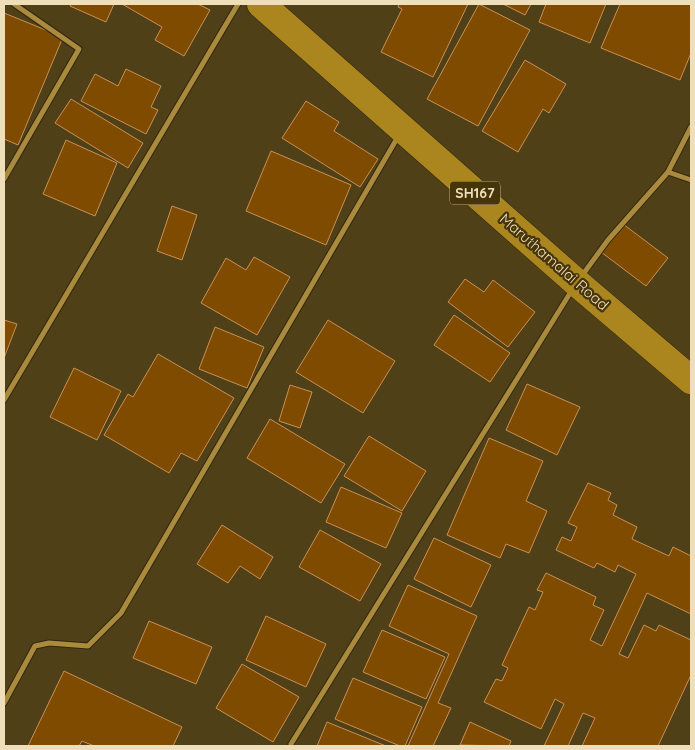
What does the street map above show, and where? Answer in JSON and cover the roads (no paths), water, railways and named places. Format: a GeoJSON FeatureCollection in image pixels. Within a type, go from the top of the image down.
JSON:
{"type":"FeatureCollection","features":[{"type":"Feature","properties":{"kind":"main road","name":"Maruthamalai Road"},"geometry":{"type":"LineString","coordinates":[[260,4],[577,283],[691,380]]}},
{"type":"Feature","properties":{"kind":"street"},"geometry":{"type":"LineString","coordinates":[[4,179],[79,49],[14,4]]}},
{"type":"Feature","properties":{"kind":"street"},"geometry":{"type":"LineString","coordinates":[[4,400],[238,4]]}},
{"type":"Feature","properties":{"kind":"street"},"geometry":{"type":"LineString","coordinates":[[291,744],[577,283],[608,240],[668,172],[691,127]]}},
{"type":"Feature","properties":{"kind":"street"},"geometry":{"type":"LineString","coordinates":[[4,703],[35,646],[49,643],[88,646],[121,613],[403,128]]}},
{"type":"Feature","properties":{"kind":"street"},"geometry":{"type":"LineString","coordinates":[[668,172],[691,180]]}}]}
